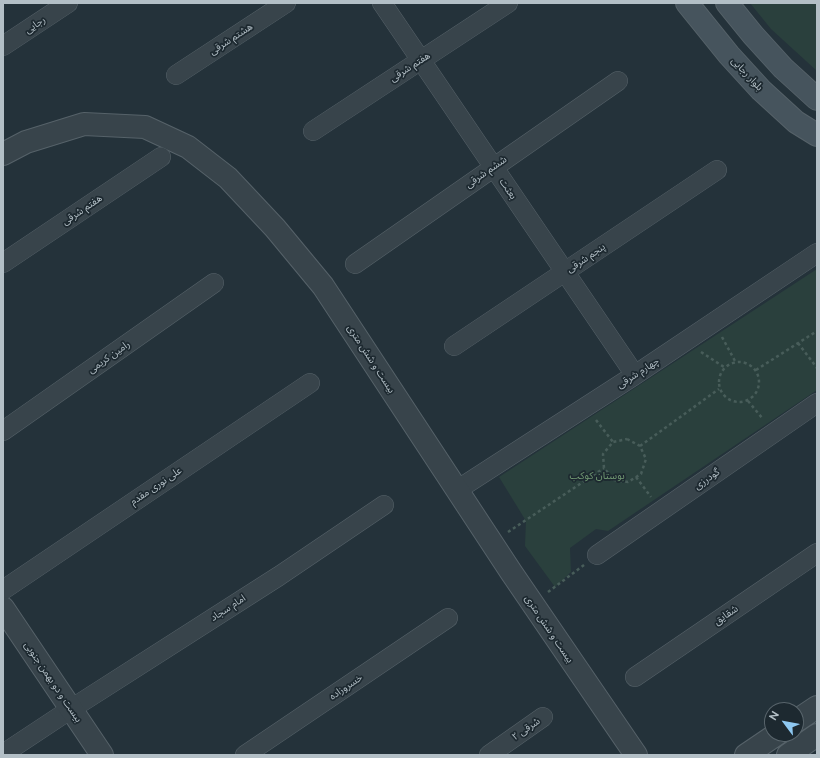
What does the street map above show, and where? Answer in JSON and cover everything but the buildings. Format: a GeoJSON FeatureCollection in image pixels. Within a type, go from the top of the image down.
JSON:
{"type":"FeatureCollection","features":[{"type":"Feature","properties":{"kind":"main road","name":"بلوار رجایی"},"geometry":{"type":"LineString","coordinates":[[687,3],[729,55],[761,90],[796,122],[817,136]]}},
{"type":"Feature","properties":{"kind":"main road"},"geometry":{"type":"LineString","coordinates":[[727,3],[783,68],[817,99],[796,122]]}},
{"type":"Feature","properties":{"kind":"street","name":"رجایی"},"geometry":{"type":"LineString","coordinates":[[3,46],[68,3]]}},
{"type":"Feature","properties":{"kind":"street","name":"هشتم شرقی"},"geometry":{"type":"LineString","coordinates":[[176,75],[286,3]]}},
{"type":"Feature","properties":{"kind":"street","name":"بعثت"},"geometry":{"type":"LineString","coordinates":[[382,3],[635,375]]}},
{"type":"Feature","properties":{"kind":"street","name":"هفتم شرقی"},"geometry":{"type":"LineString","coordinates":[[313,131],[508,3]]}},
{"type":"Feature","properties":{"kind":"street","name":"ششم شرقی"},"geometry":{"type":"LineString","coordinates":[[355,264],[618,81]]}},
{"type":"Feature","properties":{"kind":"street","name":"بیست و شش متری"},"geometry":{"type":"LineString","coordinates":[[3,154],[26,142],[84,124],[145,127],[188,147],[228,178],[275,228],[323,286],[532,604],[636,755]]}},
{"type":"Feature","properties":{"kind":"street","name":"هفتم شرقی"},"geometry":{"type":"LineString","coordinates":[[3,263],[161,157]]}},
{"type":"Feature","properties":{"kind":"street","name":"پنجم شرقی"},"geometry":{"type":"LineString","coordinates":[[454,346],[717,170]]}},
{"type":"Feature","properties":{"kind":"street","name":"چهارم شرقی"},"geometry":{"type":"LineString","coordinates":[[457,490],[635,375],[817,253]]}},
{"type":"Feature","properties":{"kind":"street","name":"رامین کریمی"},"geometry":{"type":"LineString","coordinates":[[3,431],[214,283]]}},
{"type":"Feature","properties":{"kind":"street","name":"علی نوری مقدم"},"geometry":{"type":"LineString","coordinates":[[3,590],[310,383]]}},
{"type":"Feature","properties":{"kind":"street","name":"گودرزی"},"geometry":{"type":"LineString","coordinates":[[597,555],[817,403]]}},
{"type":"Feature","properties":{"kind":"street","name":"امام سجاد"},"geometry":{"type":"LineString","coordinates":[[3,754],[279,576],[384,506]]}},
{"type":"Feature","properties":{"kind":"street","name":"شقایق"},"geometry":{"type":"LineString","coordinates":[[634,677],[817,553]]}},
{"type":"Feature","properties":{"kind":"street","name":"بیست و دو بهمن جنوبی"},"geometry":{"type":"LineString","coordinates":[[3,608],[102,755]]}},
{"type":"Feature","properties":{"kind":"street","name":"خسروزاده"},"geometry":{"type":"LineString","coordinates":[[245,755],[448,618]]}},
{"type":"Feature","properties":{"kind":"street"},"geometry":{"type":"LineString","coordinates":[[804,715],[817,706]]}},
{"type":"Feature","properties":{"kind":"street","name":"۲ شرقی"},"geometry":{"type":"LineString","coordinates":[[489,755],[543,717]]}},
{"type":"Feature","properties":{"kind":"street"},"geometry":{"type":"LineString","coordinates":[[788,755],[817,735]]}},
{"type":"Feature","properties":{"kind":"street"},"geometry":{"type":"LineString","coordinates":[[746,755],[765,742]]}},
{"type":"Feature","properties":{"kind":"path"},"geometry":{"type":"LineString","coordinates":[[714,322],[735,361]]}},
{"type":"Feature","properties":{"kind":"path"},"geometry":{"type":"LineString","coordinates":[[756,370],[817,331]]}},
{"type":"Feature","properties":{"kind":"path"},"geometry":{"type":"LineString","coordinates":[[684,342],[724,367]]}},
{"type":"Feature","properties":{"kind":"path"},"geometry":{"type":"LineString","coordinates":[[798,343],[817,368]]}},
{"type":"Feature","properties":{"kind":"path"},"geometry":{"type":"LineString","coordinates":[[735,361],[746,362],[756,370],[760,381],[757,392],[748,401],[737,403],[726,398],[719,389],[718,377],[724,367],[735,361]]}},
{"type":"Feature","properties":{"kind":"path"},"geometry":{"type":"LineString","coordinates":[[640,446],[719,389]]}},
{"type":"Feature","properties":{"kind":"path"},"geometry":{"type":"LineString","coordinates":[[748,401],[774,433]]}},
{"type":"Feature","properties":{"kind":"path"},"geometry":{"type":"LineString","coordinates":[[587,406],[613,442]]}},
{"type":"Feature","properties":{"kind":"path"},"geometry":{"type":"LineString","coordinates":[[627,439],[640,446],[646,459],[641,474],[628,482],[614,480],[604,468],[604,454],[613,442],[627,439]]}},
{"type":"Feature","properties":{"kind":"path"},"geometry":{"type":"LineString","coordinates":[[492,543],[604,468]]}},
{"type":"Feature","properties":{"kind":"path"},"geometry":{"type":"LineString","coordinates":[[636,477],[661,511]]}},
{"type":"Feature","properties":{"kind":"path"},"geometry":{"type":"LineString","coordinates":[[532,604],[597,555]]}},
{"type":"Feature","properties":{"kind":"green space"},"geometry":{"type":"Polygon","coordinates":[[[750,3],[817,4],[817,71],[771,29],[750,3]]]}},
{"type":"Feature","properties":{"kind":"green space","name":"بوستان کوکب"},"geometry":{"type":"Polygon","coordinates":[[[817,269],[817,390],[608,531],[596,529],[570,548],[571,572],[555,587],[525,546],[526,521],[499,477],[817,269]]]}}]}
